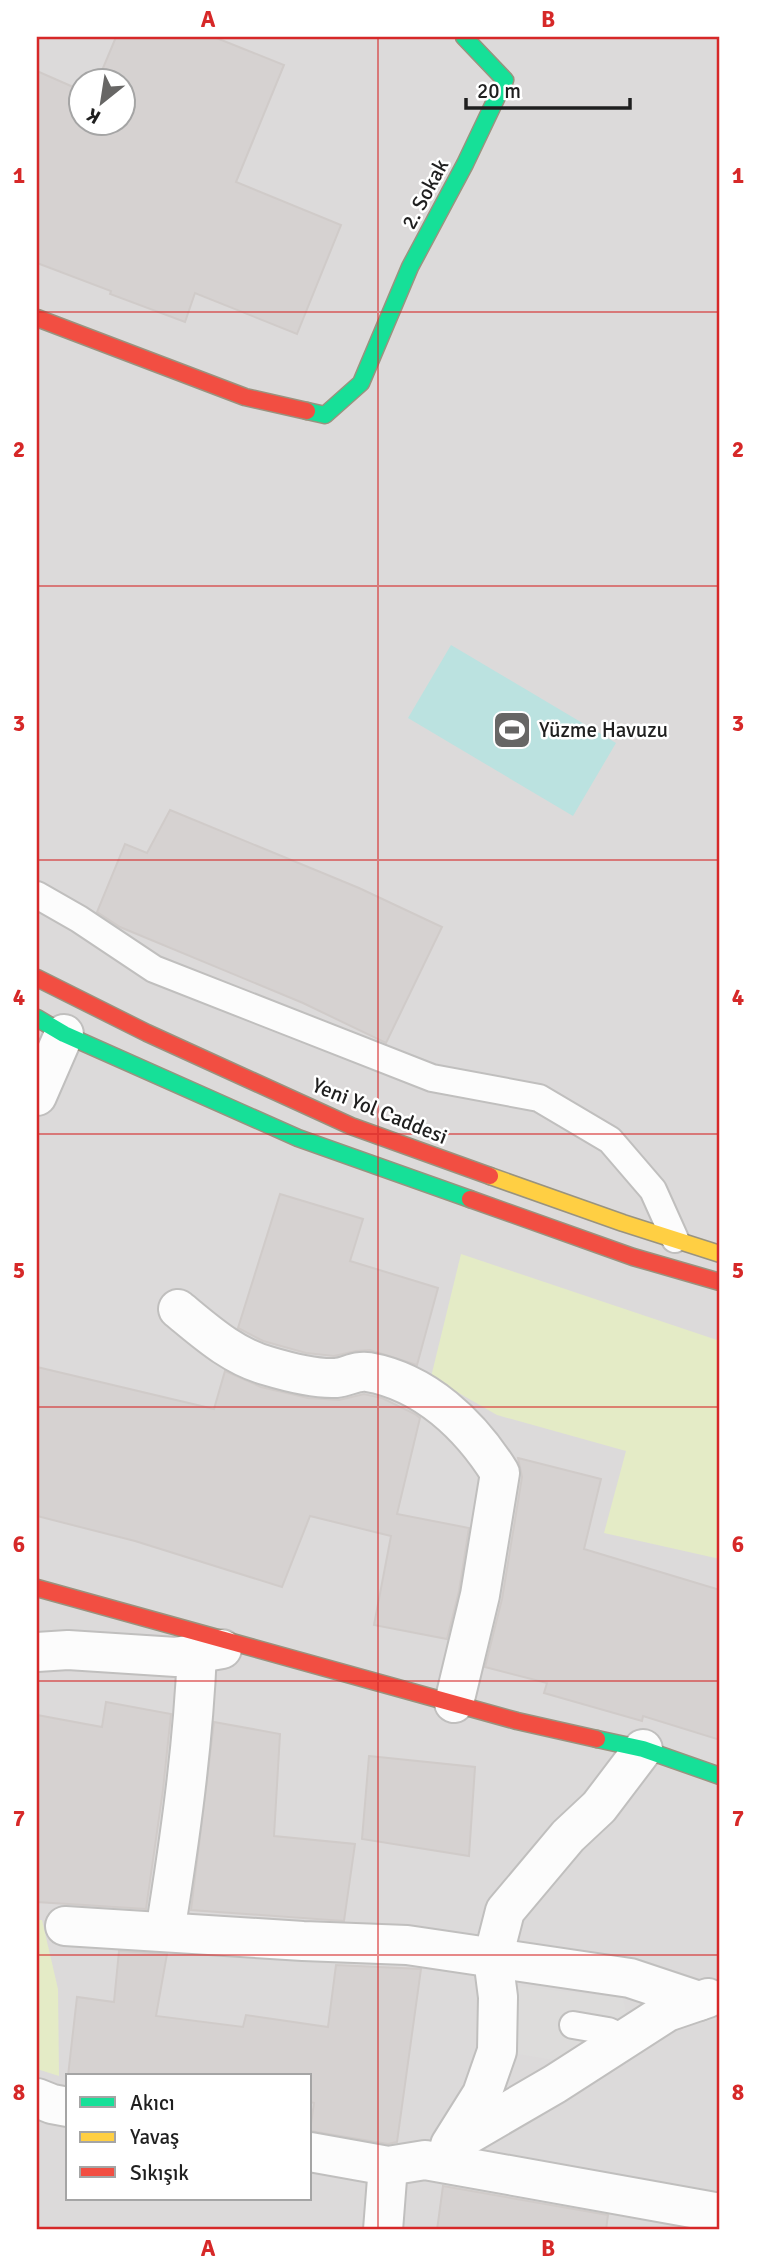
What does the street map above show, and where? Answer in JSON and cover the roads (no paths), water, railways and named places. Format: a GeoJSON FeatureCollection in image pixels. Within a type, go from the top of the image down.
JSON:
{"type":"FeatureCollection","features":[{"type":"Feature","properties":{"kind":"street","name":"2. Sokak"},"geometry":{"type":"LineString","coordinates":[[37,318],[246,397],[325,415],[361,383],[410,267],[465,164],[505,80],[464,37]]}},
{"type":"Feature","properties":{"kind":"street","name":"Yeni Yol Caddesi"},"geometry":{"type":"LineString","coordinates":[[37,978],[147,1033],[351,1126],[720,1254]]}},
{"type":"Feature","properties":{"kind":"street"},"geometry":{"type":"LineString","coordinates":[[37,1096],[50,1026],[298,1138],[633,1257],[720,1282]]}},
{"type":"Feature","properties":{"kind":"street"},"geometry":{"type":"LineString","coordinates":[[178,1309],[220,1344],[267,1366],[337,1378],[365,1371],[412,1386],[442,1405],[487,1452],[500,1473],[480,1595],[454,1703]]}},
{"type":"Feature","properties":{"kind":"street"},"geometry":{"type":"LineString","coordinates":[[37,1588],[517,1721],[643,1749],[720,1776]]}},
{"type":"Feature","properties":{"kind":"street"},"geometry":{"type":"LineString","coordinates":[[37,1652],[68,1650],[176,1657],[245,1645]]}},
{"type":"Feature","properties":{"kind":"street"},"geometry":{"type":"LineString","coordinates":[[164,1932],[183,1817],[197,1653]]}},
{"type":"Feature","properties":{"kind":"street"},"geometry":{"type":"LineString","coordinates":[[438,2153],[482,2094],[497,2051],[498,1997],[493,1958],[505,1911],[568,1836],[599,1807],[643,1749]]}},
{"type":"Feature","properties":{"kind":"street"},"geometry":{"type":"LineString","coordinates":[[65,1926],[407,1945],[630,1978],[710,1998]]}},
{"type":"Feature","properties":{"kind":"street"},"geometry":{"type":"LineString","coordinates":[[312,2152],[388,2166],[438,2153],[555,2084],[667,2012],[710,1998]]}},
{"type":"Feature","properties":{"kind":"street"},"geometry":{"type":"LineString","coordinates":[[37,2098],[66,2107]]}},
{"type":"Feature","properties":{"kind":"street"},"geometry":{"type":"LineString","coordinates":[[438,2153],[720,2213]]}},
{"type":"Feature","properties":{"kind":"street"},"geometry":{"type":"LineString","coordinates":[[383,2230],[388,2166]]}},
{"type":"Feature","properties":{"kind":"lane"},"geometry":{"type":"LineString","coordinates":[[37,895],[79,919],[154,969],[432,1078],[539,1098],[610,1140],[653,1190],[675,1239]]}},
{"type":"Feature","properties":{"kind":"lane"},"geometry":{"type":"LineString","coordinates":[[573,2025],[608,2031],[626,2039]]}},
{"type":"Feature","properties":{"kind":"water","name":"Yüzme Havuzu"},"geometry":{"type":"Polygon","coordinates":[[[451,645],[616,743],[573,816],[408,718],[451,645]]]}},
{"type":"Feature","properties":{"kind":"place","name":"Yüzme Havuzu"},"geometry":{"type":"Point","coordinates":[512,730]}}]}
